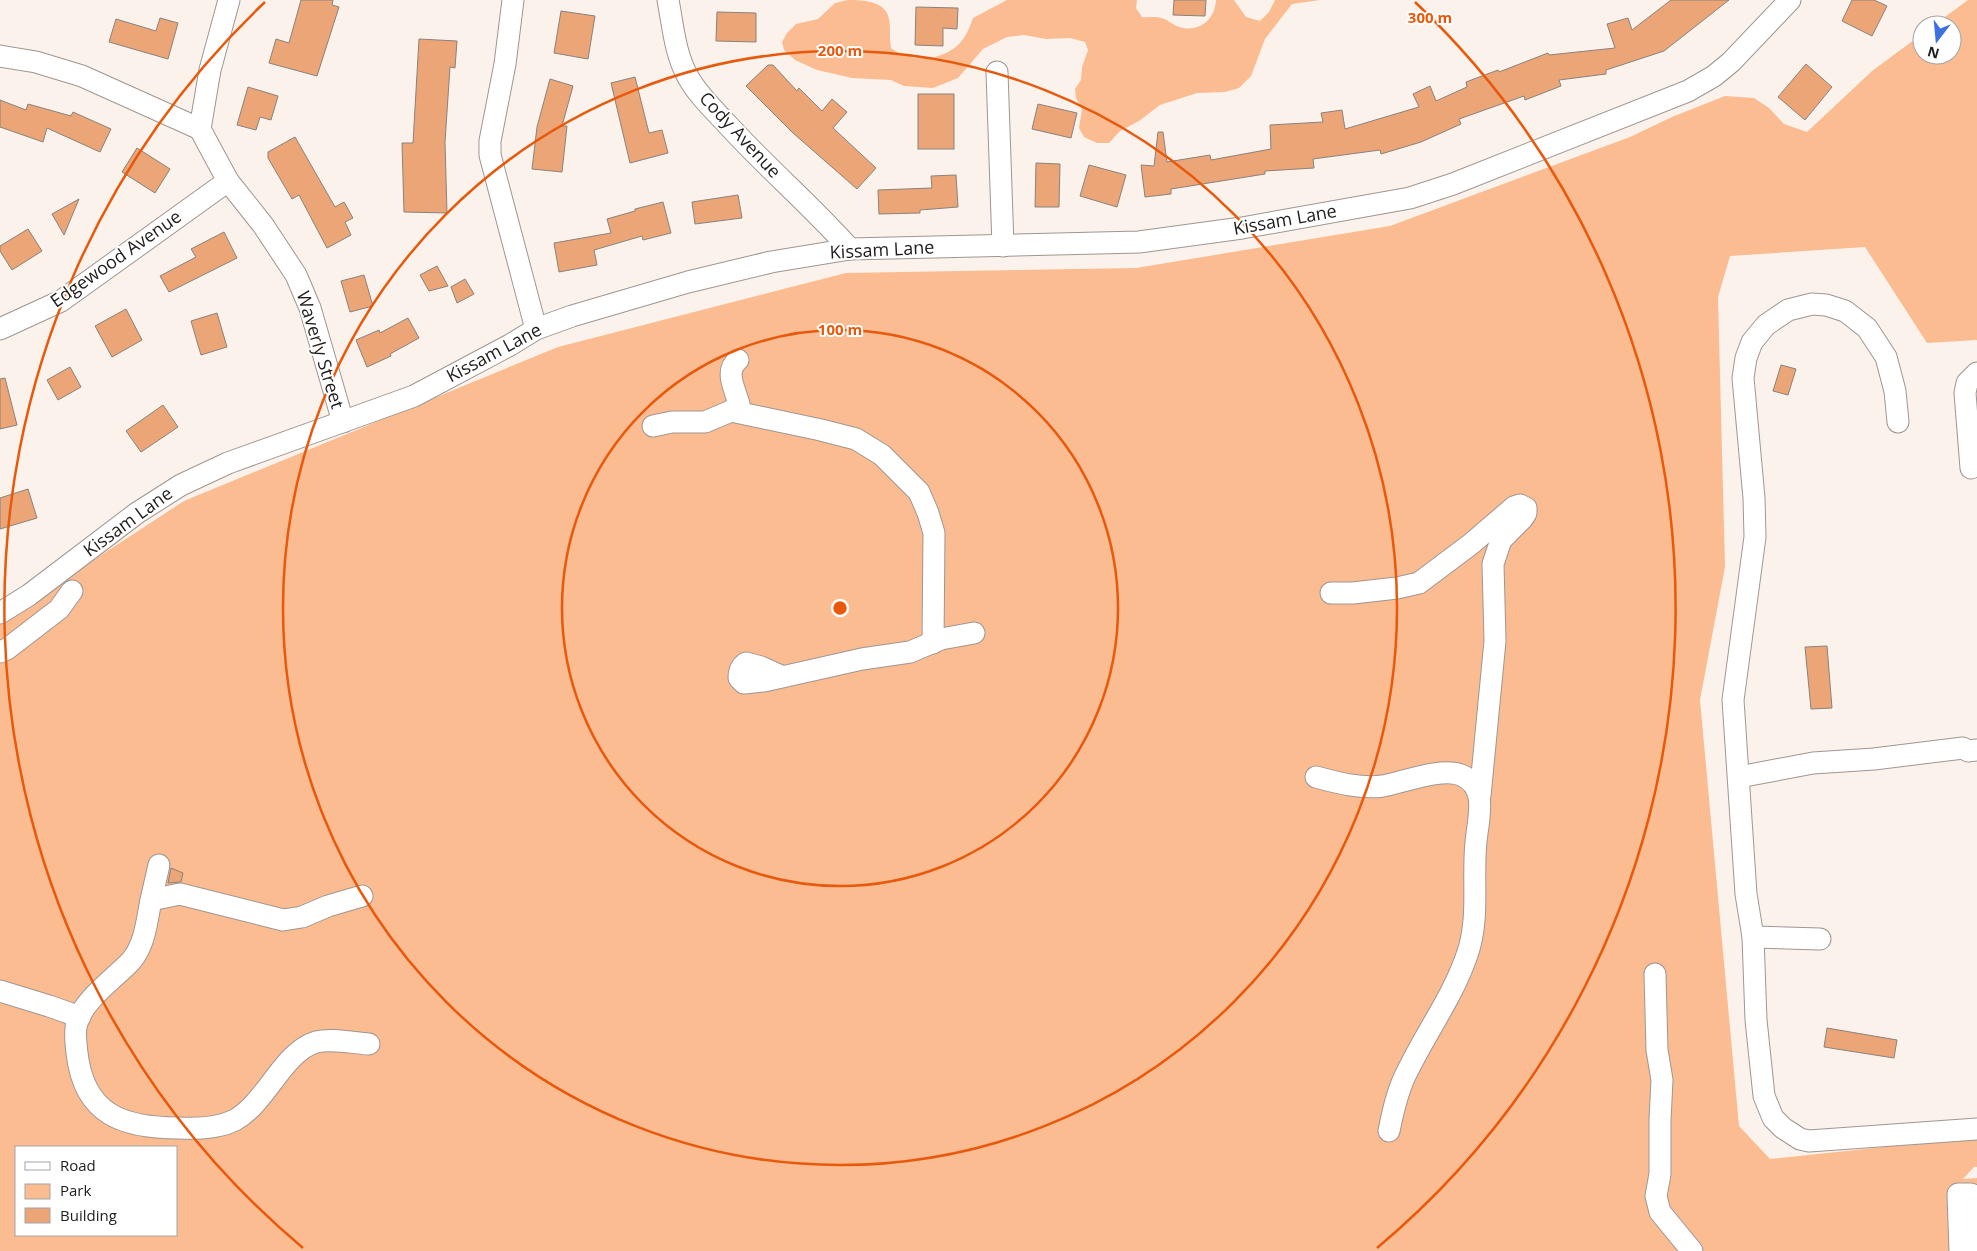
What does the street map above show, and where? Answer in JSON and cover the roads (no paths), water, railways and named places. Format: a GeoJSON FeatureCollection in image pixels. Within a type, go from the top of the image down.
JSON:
{"type":"FeatureCollection","features":[{"type":"Feature","properties":{"kind":"street"},"geometry":{"type":"LineString","coordinates":[[0,56],[36,62],[82,76],[200,129],[210,70],[229,0]]}},
{"type":"Feature","properties":{"kind":"street"},"geometry":{"type":"LineString","coordinates":[[513,0],[505,64],[490,141],[490,155],[536,329]]}},
{"type":"Feature","properties":{"kind":"street","name":"Cody Avenue"},"geometry":{"type":"LineString","coordinates":[[668,0],[677,52],[688,77],[704,100],[745,144],[825,220],[850,249]]}},
{"type":"Feature","properties":{"kind":"street","name":"Kissam Lane"},"geometry":{"type":"LineString","coordinates":[[0,614],[29,595],[137,513],[181,485],[228,463],[414,396],[510,345],[536,329],[572,316],[688,282],[771,262],[850,249],[1139,242],[1242,228],[1410,198],[1453,184],[1688,91],[1714,76],[1732,62],[1790,0]]}},
{"type":"Feature","properties":{"kind":"street"},"geometry":{"type":"LineString","coordinates":[[997,72],[1003,246]]}},
{"type":"Feature","properties":{"kind":"street","name":"Waverly Street"},"geometry":{"type":"LineString","coordinates":[[200,129],[228,181],[262,225],[296,275],[310,308],[343,422]]}},
{"type":"Feature","properties":{"kind":"street","name":"Edgewood Avenue"},"geometry":{"type":"LineString","coordinates":[[0,330],[61,300],[228,181]]}},
{"type":"Feature","properties":{"kind":"street"},"geometry":{"type":"LineString","coordinates":[[1898,422],[1895,391],[1886,357],[1867,328],[1845,311],[1826,305],[1812,304],[1788,310],[1766,325],[1752,342],[1746,358],[1743,378],[1754,498],[1755,537],[1733,700],[1746,894],[1753,937],[1756,1020],[1764,1096],[1773,1118],[1783,1128],[1808,1142],[1977,1129]]}},
{"type":"Feature","properties":{"kind":"street"},"geometry":{"type":"LineString","coordinates":[[653,426],[672,422],[704,422],[731,411],[739,404],[730,370],[732,364],[738,360]]}},
{"type":"Feature","properties":{"kind":"street"},"geometry":{"type":"LineString","coordinates":[[1971,468],[1965,394],[1967,384],[1977,373]]}},
{"type":"Feature","properties":{"kind":"street"},"geometry":{"type":"LineString","coordinates":[[731,411],[822,430],[856,440],[882,455],[919,492],[934,533],[933,643]]}},
{"type":"Feature","properties":{"kind":"street"},"geometry":{"type":"LineString","coordinates":[[1331,593],[1353,593],[1419,584],[1471,544],[1514,507],[1526,508],[1526,513],[1522,519],[1501,540],[1493,564],[1495,641],[1475,850],[1474,932],[1456,982],[1407,1071],[1397,1098],[1389,1131]]}},
{"type":"Feature","properties":{"kind":"street"},"geometry":{"type":"LineString","coordinates":[[0,652],[7,649],[59,609],[72,591]]}},
{"type":"Feature","properties":{"kind":"street"},"geometry":{"type":"LineString","coordinates":[[783,677],[862,659],[910,652],[941,639],[974,633]]}},
{"type":"Feature","properties":{"kind":"street"},"geometry":{"type":"LineString","coordinates":[[1738,777],[1813,763],[1874,759],[1963,748],[1968,751],[1977,750]]}},
{"type":"Feature","properties":{"kind":"street"},"geometry":{"type":"LineString","coordinates":[[1316,776],[1337,783],[1370,787],[1436,774],[1456,773],[1475,784],[1480,796]]}},
{"type":"Feature","properties":{"kind":"street"},"geometry":{"type":"LineString","coordinates":[[159,865],[138,949],[131,960],[112,977],[84,1010],[76,1023],[79,1072],[88,1092],[104,1109],[120,1120],[156,1128],[197,1128],[235,1120],[256,1102],[290,1059],[316,1042],[334,1041],[369,1044]]}},
{"type":"Feature","properties":{"kind":"street"},"geometry":{"type":"LineString","coordinates":[[151,900],[180,894],[282,920],[302,917],[362,896]]}},
{"type":"Feature","properties":{"kind":"street"},"geometry":{"type":"LineString","coordinates":[[1753,937],[1820,940]]}},
{"type":"Feature","properties":{"kind":"street"},"geometry":{"type":"LineString","coordinates":[[1655,974],[1657,1050],[1662,1080],[1660,1174],[1656,1196],[1660,1212],[1692,1251]]}},
{"type":"Feature","properties":{"kind":"street"},"geometry":{"type":"LineString","coordinates":[[0,991],[80,1017]]}},
{"type":"Feature","properties":{"kind":"street"},"geometry":{"type":"LineString","coordinates":[[1960,1251],[1958,1194],[1971,1194],[1973,1251]]}}]}
